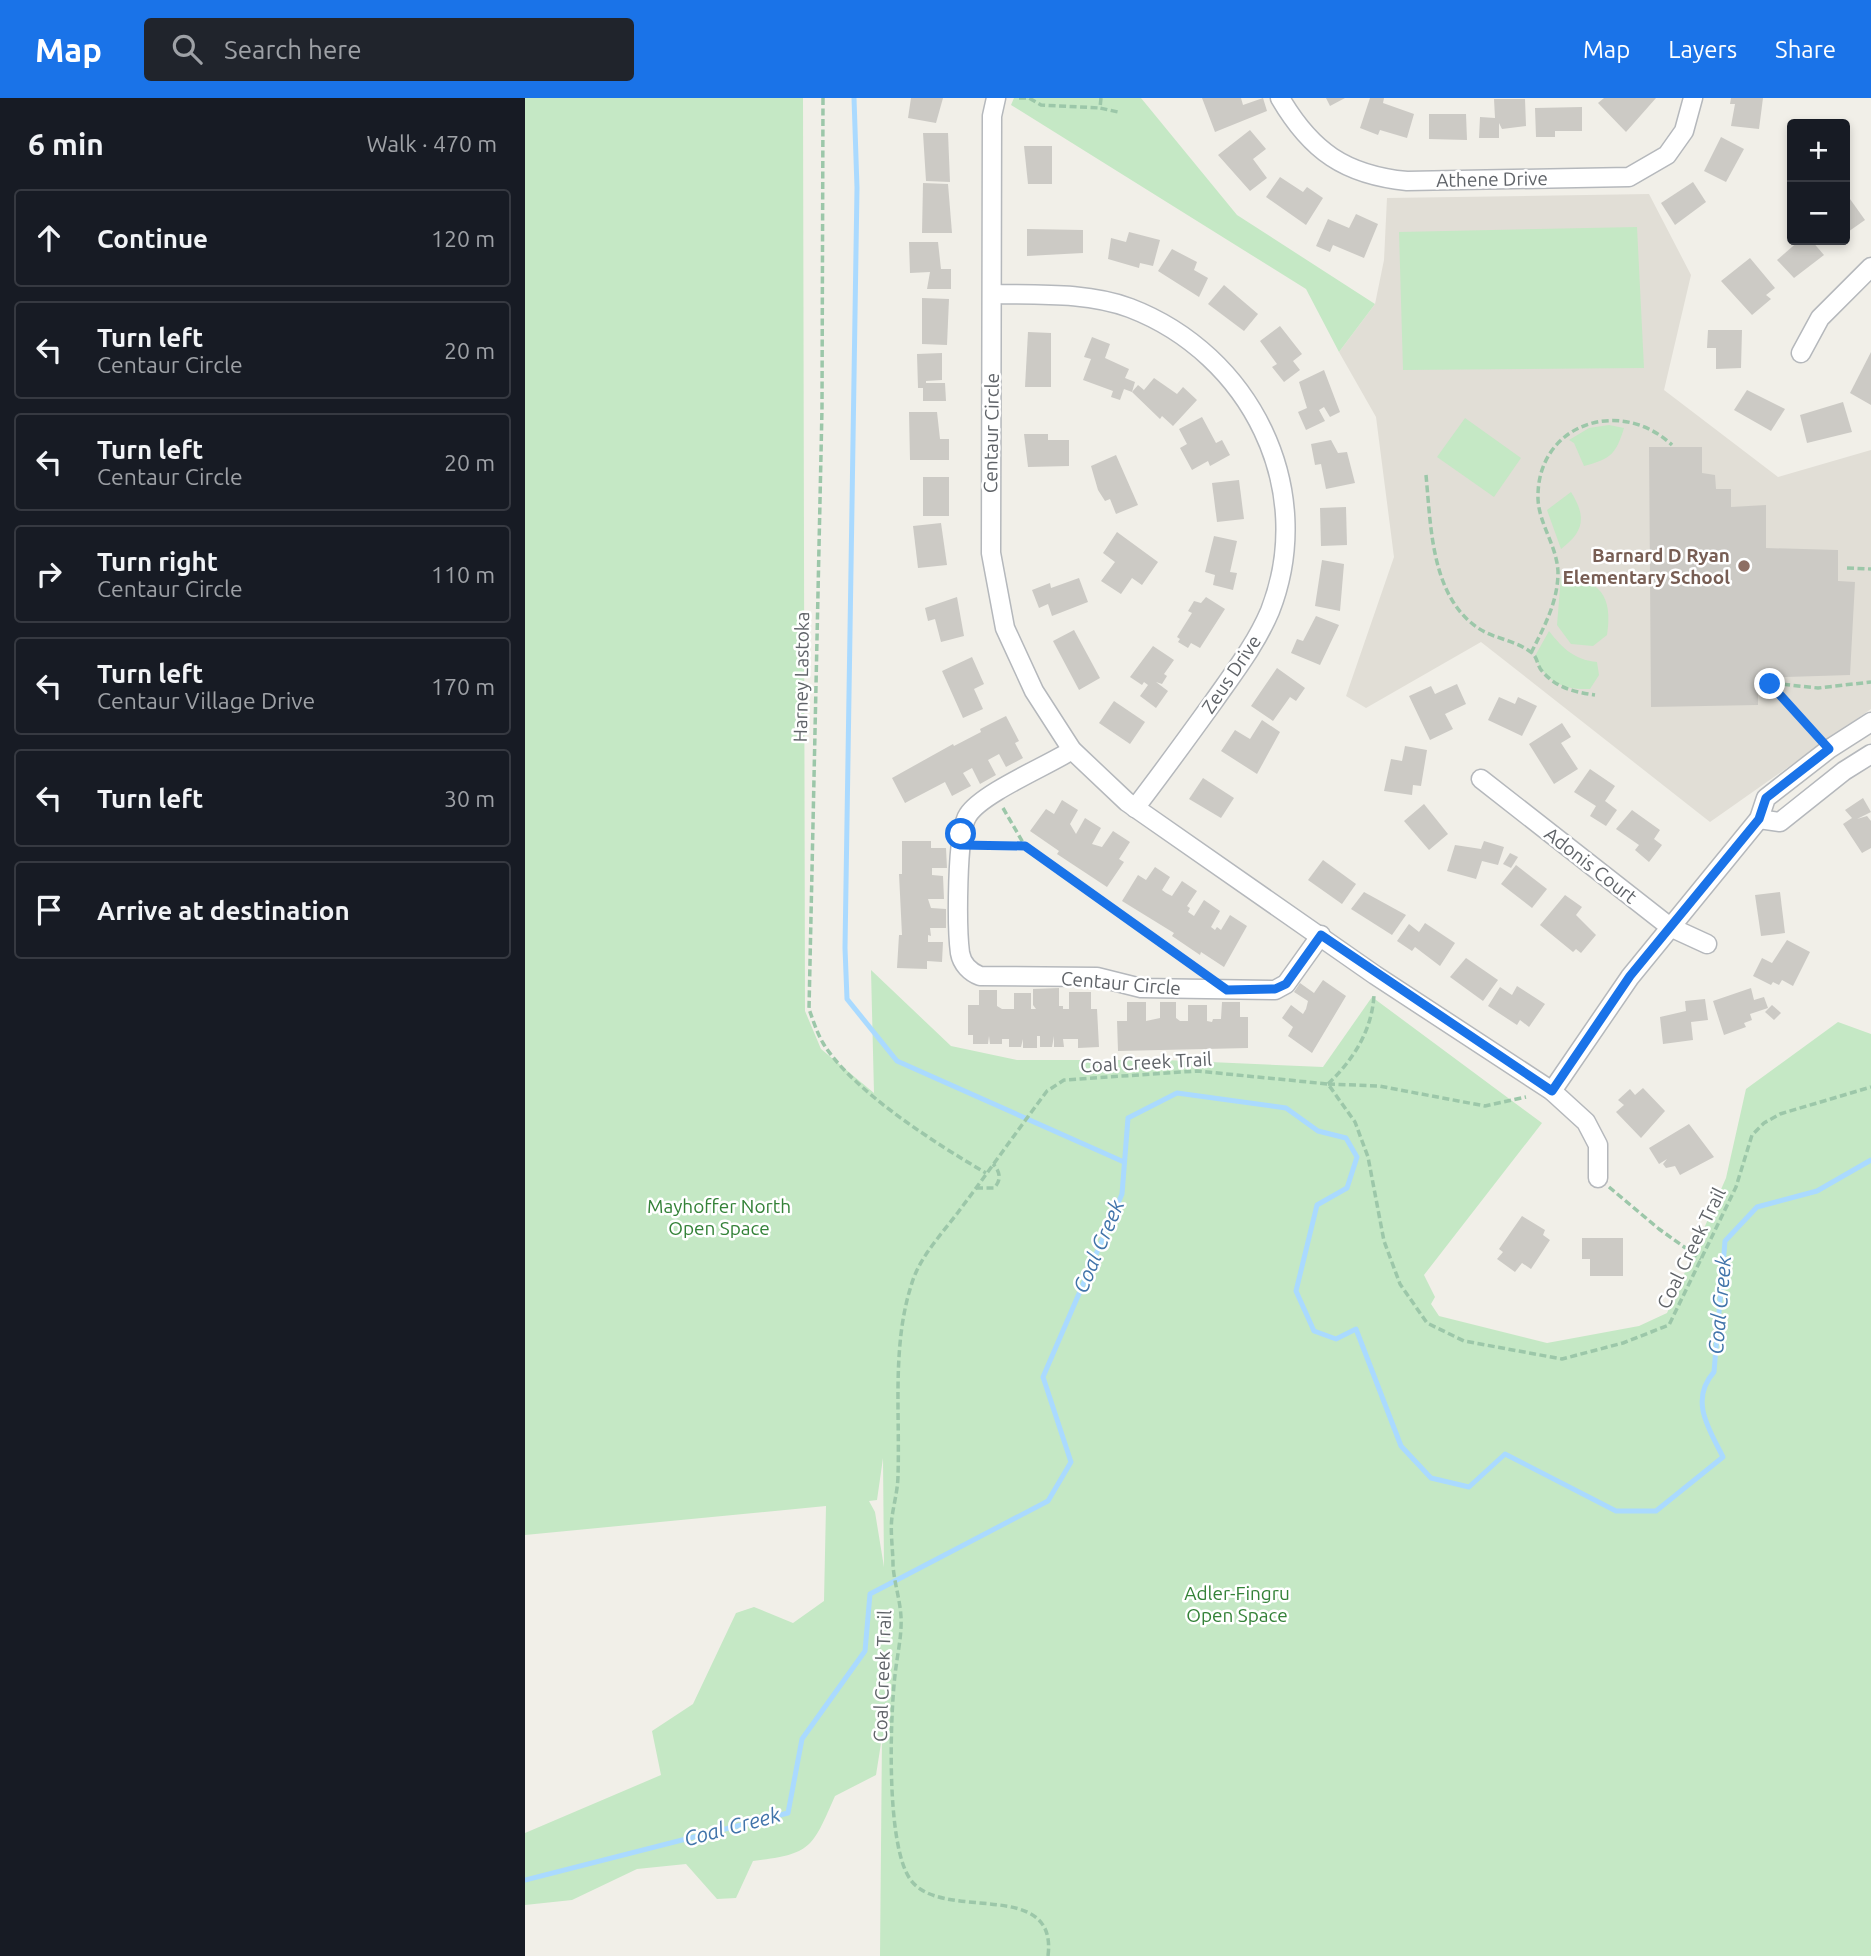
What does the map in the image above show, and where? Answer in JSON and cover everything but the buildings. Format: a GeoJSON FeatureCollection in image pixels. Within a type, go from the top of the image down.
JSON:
{"type":"FeatureCollection","features":[{"type":"Feature","properties":{"kind":"street","name":"Centaur Circle"},"geometry":{"type":"LineString","coordinates":[[996,98],[992,116],[991,527],[1005,628],[1034,691],[1072,750],[1135,808],[1375,975],[1552,1091],[1586,1122],[1598,1145],[1598,1178]]}},
{"type":"Feature","properties":{"kind":"street","name":"Athene Drive"},"geometry":{"type":"LineString","coordinates":[[1280,98],[1297,126],[1315,146],[1345,166],[1379,178],[1407,181],[1629,177],[1667,155],[1684,131],[1693,98]]}},
{"type":"Feature","properties":{"kind":"street"},"geometry":{"type":"LineString","coordinates":[[1801,353],[1820,318],[1871,267]]}},
{"type":"Feature","properties":{"kind":"street","name":"Zeus Drive"},"geometry":{"type":"LineString","coordinates":[[993,295],[1088,298],[1128,307],[1170,326],[1202,349],[1235,383],[1261,422],[1280,472],[1285,518],[1284,541],[1282,564],[1271,608],[1255,643],[1135,808]]}},
{"type":"Feature","properties":{"kind":"street"},"geometry":{"type":"LineString","coordinates":[[1552,1091],[1630,976],[1759,819],[1766,798],[1829,749],[1869,726]]}},
{"type":"Feature","properties":{"kind":"street","name":"Centaur Circle"},"geometry":{"type":"LineString","coordinates":[[1072,750],[979,802],[967,816],[960,845],[960,955],[972,972],[980,976],[1097,977],[1141,988],[1275,989],[1286,984],[1321,935]]}},
{"type":"Feature","properties":{"kind":"street"},"geometry":{"type":"LineString","coordinates":[[1759,819],[1780,822],[1871,754]]}},
{"type":"Feature","properties":{"kind":"street","name":"Adonis Court"},"geometry":{"type":"LineString","coordinates":[[1481,779],[1670,927],[1707,944]]}},
{"type":"Feature","properties":{"kind":"path","name":"Harney Lastoka"},"geometry":{"type":"LineString","coordinates":[[823,98],[822,408],[809,1009],[823,1043],[850,1077],[948,1151],[986,1173]]}},
{"type":"Feature","properties":{"kind":"path"},"geometry":{"type":"LineString","coordinates":[[1019,98],[1041,105],[1100,108],[1118,112]]}},
{"type":"Feature","properties":{"kind":"path"},"geometry":{"type":"LineString","coordinates":[[1100,108],[1101,98]]}},
{"type":"Feature","properties":{"kind":"path"},"geometry":{"type":"LineString","coordinates":[[1531,653],[1551,612],[1558,573],[1555,550],[1538,501],[1541,475],[1551,453],[1568,433],[1591,421],[1616,420],[1639,424],[1660,434],[1672,445]]}},
{"type":"Feature","properties":{"kind":"path"},"geometry":{"type":"LineString","coordinates":[[1426,475],[1438,568],[1460,613],[1480,630],[1531,653],[1541,670],[1559,686],[1595,695]]}},
{"type":"Feature","properties":{"kind":"path"},"geometry":{"type":"LineString","coordinates":[[1847,568],[1871,569]]}},
{"type":"Feature","properties":{"kind":"path"},"geometry":{"type":"LineString","coordinates":[[1829,749],[1770,684],[1818,688],[1871,681]]}},
{"type":"Feature","properties":{"kind":"path"},"geometry":{"type":"LineString","coordinates":[[995,794],[1025,846],[1227,990]]}},
{"type":"Feature","properties":{"kind":"path"},"geometry":{"type":"LineString","coordinates":[[960,845],[1025,846]]}},
{"type":"Feature","properties":{"kind":"path"},"geometry":{"type":"LineString","coordinates":[[1328,1084],[1360,1046],[1373,1010],[1375,975]]}},
{"type":"Feature","properties":{"kind":"path","name":"Coal Creek Trail"},"geometry":{"type":"LineString","coordinates":[[1048,1956],[1050,1937],[1043,1923],[1019,1909],[933,1897],[909,1878],[902,1862],[897,1845],[893,1793],[894,1677],[901,1618],[891,1520],[898,1477],[897,1406],[906,1306],[920,1264],[1047,1091],[1065,1080],[1197,1071],[1328,1084],[1355,1122],[1368,1157],[1384,1241],[1400,1284],[1427,1323],[1465,1341],[1562,1359],[1623,1343],[1669,1325],[1736,1187],[1752,1135],[1780,1114],[1871,1087]]}},
{"type":"Feature","properties":{"kind":"path"},"geometry":{"type":"LineString","coordinates":[[1328,1084],[1379,1086],[1485,1106],[1526,1097]]}},
{"type":"Feature","properties":{"kind":"path"},"geometry":{"type":"LineString","coordinates":[[976,1188],[994,1188],[998,1184],[999,1173],[993,1164]]}},
{"type":"Feature","properties":{"kind":"path"},"geometry":{"type":"LineString","coordinates":[[1598,1178],[1659,1229],[1701,1259]]}},
{"type":"Feature","properties":{"kind":"shaded area"},"geometry":{"type":"Polygon","coordinates":[[[1649,194],[1691,275],[1664,390],[1778,477],[1871,450],[1871,709],[1710,822],[1481,642],[1366,708],[1346,696],[1394,557],[1376,417],[1339,352],[1375,304],[1384,260],[1387,198],[1649,194]]]}},
{"type":"Feature","properties":{"kind":"green space","name":"Adler-Fingru Open Space"},"geometry":{"type":"Polygon","coordinates":[[[525,98],[803,98],[805,1011],[821,1049],[874,1093],[871,970],[951,1046],[1017,1060],[1165,1060],[1323,1067],[1372,997],[1542,1123],[1424,1275],[1435,1297],[1431,1304],[1439,1316],[1547,1343],[1639,1326],[1667,1313],[1726,1178],[1746,1089],[1838,1022],[1871,1034],[1871,1956],[880,1956],[882,1737],[876,1775],[835,1796],[815,1838],[799,1851],[753,1861],[736,1898],[717,1899],[686,1864],[637,1869],[572,1900],[525,1905],[525,1833],[661,1775],[652,1731],[693,1704],[736,1613],[754,1607],[793,1623],[824,1601],[826,1506],[525,1535],[525,98]],[[883,1458],[877,1500],[869,1501],[875,1512],[884,1567],[883,1458]]]}},
{"type":"Feature","properties":{"kind":"green space"},"geometry":{"type":"Polygon","coordinates":[[[1014,98],[1141,98],[1237,215],[1375,304],[1339,352],[1306,289],[1011,105],[1014,98]]]}},
{"type":"Feature","properties":{"kind":"green space"},"geometry":{"type":"Polygon","coordinates":[[[1637,227],[1644,368],[1403,370],[1399,232],[1637,227]]]}},
{"type":"Feature","properties":{"kind":"green space"},"geometry":{"type":"Polygon","coordinates":[[[1465,418],[1521,458],[1494,497],[1437,457],[1465,418]]]}},
{"type":"Feature","properties":{"kind":"green space"},"geometry":{"type":"Polygon","coordinates":[[[1609,425],[1624,428],[1615,450],[1601,461],[1584,466],[1574,443],[1569,440],[1589,428],[1609,425]]]}},
{"type":"Feature","properties":{"kind":"green space"},"geometry":{"type":"Polygon","coordinates":[[[1571,492],[1579,508],[1581,523],[1575,536],[1561,549],[1547,510],[1571,492]]]}},
{"type":"Feature","properties":{"kind":"green space"},"geometry":{"type":"Polygon","coordinates":[[[1561,576],[1585,581],[1601,592],[1605,600],[1608,610],[1607,635],[1593,646],[1571,644],[1557,625],[1561,576]]]}},
{"type":"Feature","properties":{"kind":"green space"},"geometry":{"type":"Polygon","coordinates":[[[1549,631],[1570,652],[1582,659],[1597,662],[1599,675],[1590,689],[1571,688],[1556,683],[1539,665],[1535,656],[1549,631]]]}},
{"type":"Feature","properties":{"kind":"waterway"},"geometry":{"type":"LineString","coordinates":[[854,98],[857,188],[845,948],[847,999],[897,1061],[1124,1162]]}},
{"type":"Feature","properties":{"kind":"waterway","name":"Coal Creek"},"geometry":{"type":"LineString","coordinates":[[525,1880],[788,1813],[802,1739],[865,1651],[870,1594],[1048,1501],[1071,1462],[1043,1377],[1122,1194],[1128,1118],[1177,1093],[1286,1108],[1318,1131],[1346,1138],[1357,1157],[1347,1188],[1317,1205],[1296,1291],[1314,1331],[1336,1339],[1356,1329],[1401,1446],[1431,1478],[1469,1487],[1505,1454],[1616,1511],[1656,1511],[1723,1457],[1707,1425],[1702,1404],[1703,1393],[1714,1372],[1725,1241],[1757,1207],[1817,1191],[1871,1160]]}},
{"type":"Feature","properties":{"kind":"place","name":"Barnard D Ryan Elementary School"},"geometry":{"type":"Point","coordinates":[1744,566]}},
{"type":"Feature","properties":{"kind":"route"},"geometry":{"type":"LineString","coordinates":[[961,834],[960,845],[1025,846],[1227,990],[1275,989],[1286,984],[1321,935],[1375,975],[1552,1091],[1630,976],[1759,819],[1766,798],[1829,749],[1770,684]]}},
{"type":"Feature","properties":{"kind":"park label","name":"Mayhoffer North Open Space"},"geometry":{"type":"Point","coordinates":[719,1217]}}]}
